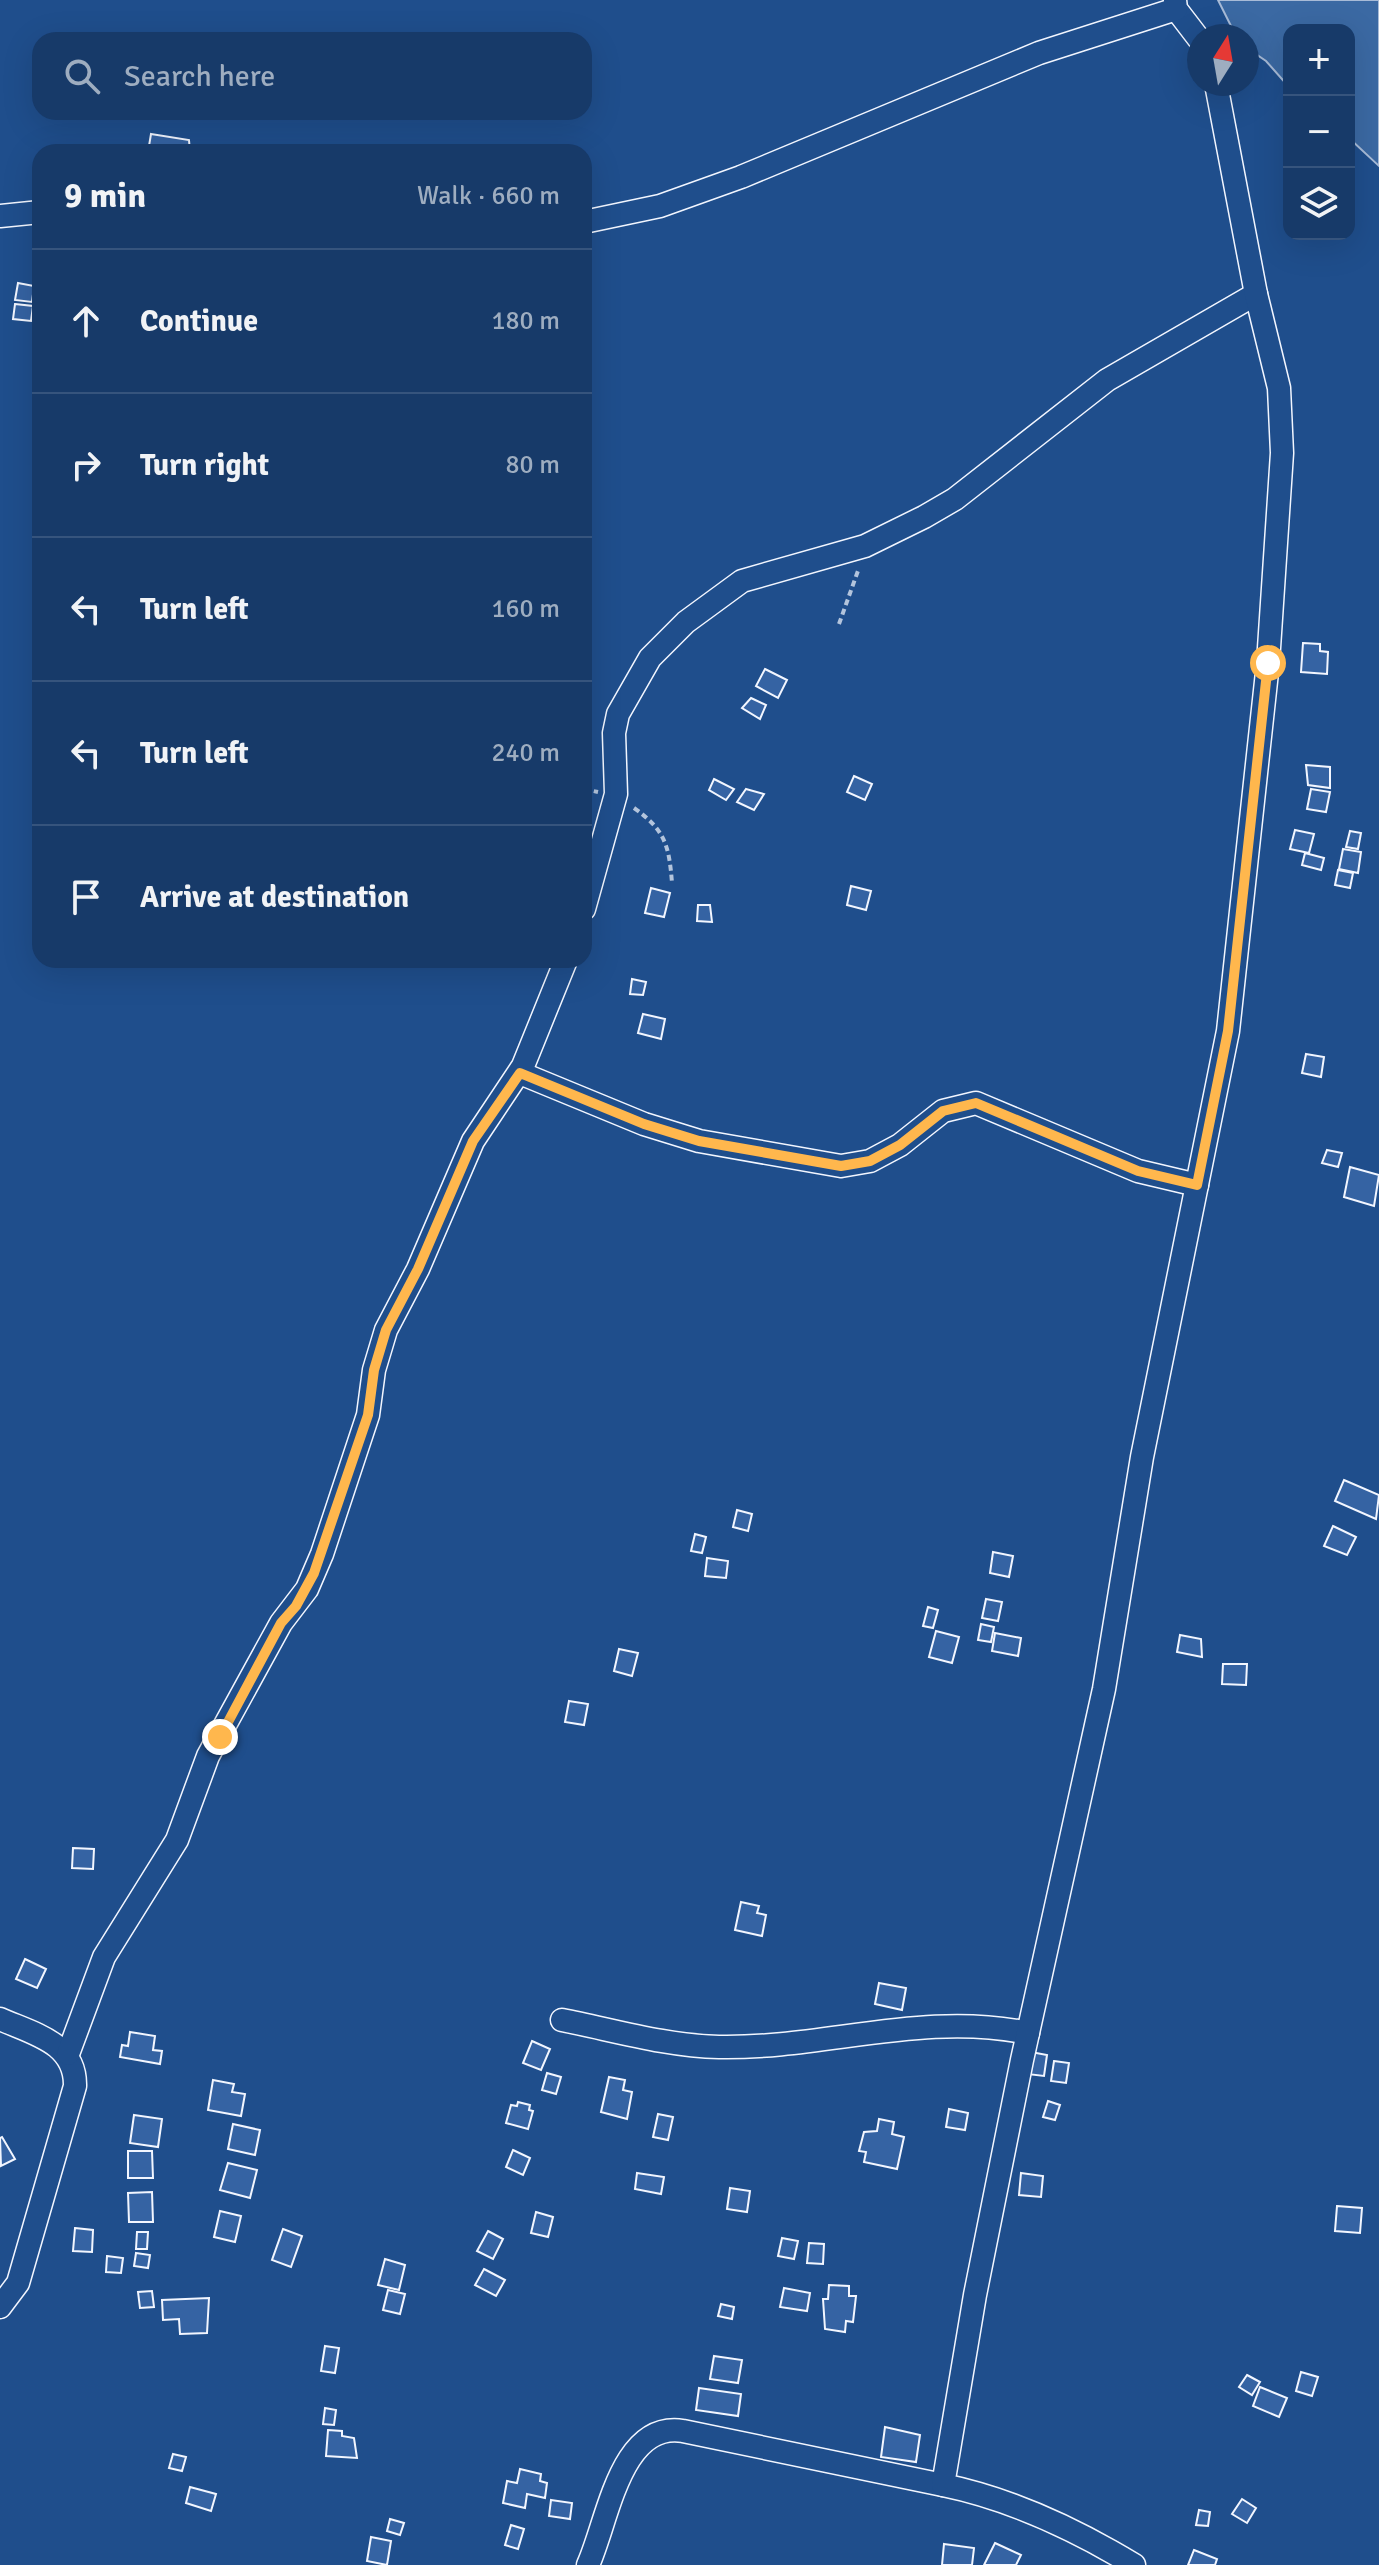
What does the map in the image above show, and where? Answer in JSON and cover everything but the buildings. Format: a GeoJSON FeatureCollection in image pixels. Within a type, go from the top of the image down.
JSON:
{"type":"FeatureCollection","features":[{"type":"Feature","properties":{"kind":"street"},"geometry":{"type":"LineString","coordinates":[[592,220],[660,206],[700,192],[1039,53],[1176,4],[1189,24]]}},
{"type":"Feature","properties":{"kind":"street"},"geometry":{"type":"LineString","coordinates":[[943,2485],[975,2295],[1028,2033],[1104,1689],[1142,1457],[1228,1031],[1277,550],[1282,453],[1279,388],[1256,294],[1218,96]]}},
{"type":"Feature","properties":{"kind":"street"},"geometry":{"type":"LineString","coordinates":[[0,216],[32,213]]}},
{"type":"Feature","properties":{"kind":"street"},"geometry":{"type":"LineString","coordinates":[[592,880],[616,794],[614,733],[618,714],[650,658],[686,622],[718,597],[761,573],[865,546],[955,499],[1107,380],[1256,294]]}},
{"type":"Feature","properties":{"kind":"street"},"geometry":{"type":"LineString","coordinates":[[0,2307],[18,2283],[75,2086],[68,2054],[104,1957],[177,1840],[208,1756],[281,1623],[296,1606],[314,1573],[368,1415],[374,1370],[386,1330],[418,1269],[473,1141],[520,1073],[563,968]]}},
{"type":"Feature","properties":{"kind":"street"},"geometry":{"type":"LineString","coordinates":[[520,1073],[644,1124],[699,1141],[841,1166],[870,1161],[900,1145],[943,1111],[976,1103],[1138,1171],[1197,1185]]}},
{"type":"Feature","properties":{"kind":"street"},"geometry":{"type":"LineString","coordinates":[[0,2019],[58,2045],[68,2054]]}},
{"type":"Feature","properties":{"kind":"street"},"geometry":{"type":"LineString","coordinates":[[562,2020],[717,2047],[940,2024],[979,2025],[1028,2033]]}},
{"type":"Feature","properties":{"kind":"street"},"geometry":{"type":"LineString","coordinates":[[588,2565],[629,2460],[642,2441],[660,2430],[683,2431],[972,2491],[1062,2525],[1134,2565]]}},
{"type":"Feature","properties":{"kind":"path"},"geometry":{"type":"LineString","coordinates":[[839,624],[865,546]]}},
{"type":"Feature","properties":{"kind":"path"},"geometry":{"type":"LineString","coordinates":[[592,790],[616,794],[656,824],[670,852],[672,883]]}},
{"type":"Feature","properties":{"kind":"water"},"geometry":{"type":"Polygon","coordinates":[[[1218,0],[1379,0],[1379,166],[1355,144],[1355,24],[1283,24],[1283,80],[1259,56],[1259,24],[1230,24],[1218,0]]]}},
{"type":"Feature","properties":{"kind":"route"},"geometry":{"type":"LineString","coordinates":[[220,1737],[281,1623],[307,1589],[322,1554],[368,1415],[374,1370],[386,1330],[418,1269],[473,1141],[520,1073],[644,1124],[699,1141],[730,1149],[841,1166],[870,1161],[900,1145],[943,1111],[963,1103],[976,1103],[1138,1171],[1197,1185],[1214,1114],[1228,1031],[1268,663]]}}]}
